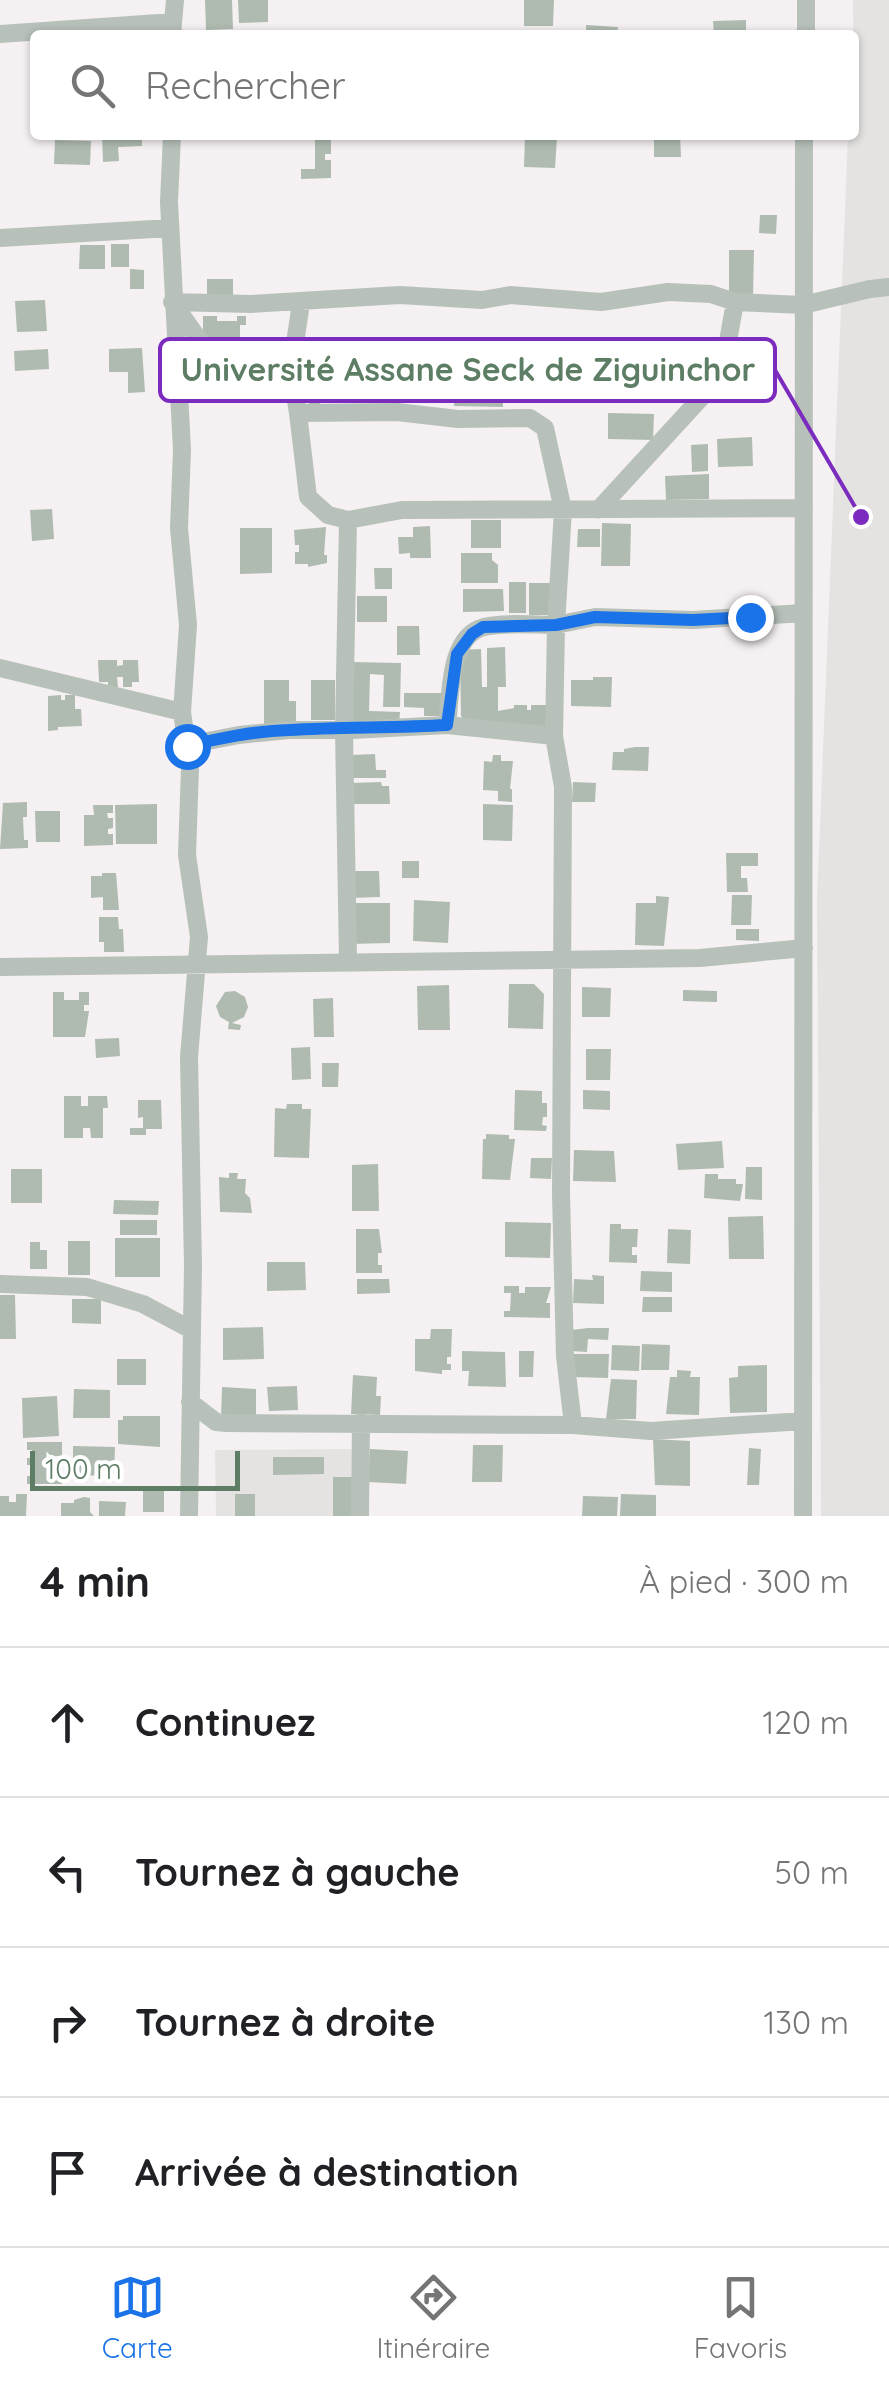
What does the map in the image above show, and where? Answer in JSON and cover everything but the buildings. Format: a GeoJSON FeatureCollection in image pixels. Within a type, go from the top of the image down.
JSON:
{"type":"FeatureCollection","features":[{"type":"Feature","properties":{"kind":"street"},"geometry":{"type":"LineString","coordinates":[[115,30],[172,28],[175,0]]}},
{"type":"Feature","properties":{"kind":"street"},"geometry":{"type":"LineString","coordinates":[[806,0],[806,30]]}},
{"type":"Feature","properties":{"kind":"street"},"geometry":{"type":"LineString","coordinates":[[0,34],[30,33]]}},
{"type":"Feature","properties":{"kind":"street"},"geometry":{"type":"LineString","coordinates":[[172,140],[172,302],[182,450],[180,544],[188,625],[182,712],[190,768],[187,855],[199,937],[189,1057],[189,1516]]}},
{"type":"Feature","properties":{"kind":"street"},"geometry":{"type":"LineString","coordinates":[[803,1516],[804,140]]}},
{"type":"Feature","properties":{"kind":"street"},"geometry":{"type":"LineString","coordinates":[[0,238],[170,228]]}},
{"type":"Feature","properties":{"kind":"street"},"geometry":{"type":"LineString","coordinates":[[172,302],[302,302],[400,295],[482,300],[510,295],[601,302],[668,292],[711,294],[735,302],[803,305],[889,287]]}},
{"type":"Feature","properties":{"kind":"street"},"geometry":{"type":"LineString","coordinates":[[172,302],[207,351],[251,354],[292,370]]}},
{"type":"Feature","properties":{"kind":"street"},"geometry":{"type":"LineString","coordinates":[[302,302],[292,370],[308,497],[328,515],[348,520],[402,510],[804,508]]}},
{"type":"Feature","properties":{"kind":"street"},"geometry":{"type":"LineString","coordinates":[[598,510],[722,374],[735,302]]}},
{"type":"Feature","properties":{"kind":"street"},"geometry":{"type":"LineString","coordinates":[[298,413],[397,412],[458,419],[535,420],[545,428],[563,510],[554,736],[562,787],[561,1194],[565,1356],[573,1425]]}},
{"type":"Feature","properties":{"kind":"street"},"geometry":{"type":"LineString","coordinates":[[348,520],[344,730],[348,960]]}},
{"type":"Feature","properties":{"kind":"street"},"geometry":{"type":"LineString","coordinates":[[447,725],[457,654],[472,634],[483,627],[556,625],[595,617],[693,620],[803,612]]}},
{"type":"Feature","properties":{"kind":"street"},"geometry":{"type":"LineString","coordinates":[[0,668],[182,712]]}},
{"type":"Feature","properties":{"kind":"street"},"geometry":{"type":"LineString","coordinates":[[187,746],[289,730],[447,725],[554,736]]}},
{"type":"Feature","properties":{"kind":"street"},"geometry":{"type":"LineString","coordinates":[[0,967],[700,958],[804,948]]}},
{"type":"Feature","properties":{"kind":"street"},"geometry":{"type":"LineString","coordinates":[[0,1284],[86,1287],[143,1304],[190,1329]]}},
{"type":"Feature","properties":{"kind":"street"},"geometry":{"type":"LineString","coordinates":[[190,1402],[216,1422],[226,1423],[573,1425],[651,1431],[803,1421]]}},
{"type":"Feature","properties":{"kind":"street"},"geometry":{"type":"LineString","coordinates":[[360,1516],[361,1422]]}},
{"type":"Feature","properties":{"kind":"shaded area"},"geometry":{"type":"Polygon","coordinates":[[[853,0],[889,0],[889,1516],[821,1516],[817,899],[848,140],[859,140],[859,30],[853,30],[853,0]]]}},
{"type":"Feature","properties":{"kind":"shaded area"},"geometry":{"type":"Polygon","coordinates":[[[352,1449],[351,1516],[216,1516],[215,1450],[352,1449]]]}},
{"type":"Feature","properties":{"kind":"place","name":"Université Assane Seck de Ziguinchor"},"geometry":{"type":"Point","coordinates":[861,517]}},
{"type":"Feature","properties":{"kind":"route"},"geometry":{"type":"LineString","coordinates":[[187,746],[289,730],[447,725],[457,654],[463,643],[483,627],[556,625],[595,617],[750,617]]}}]}
